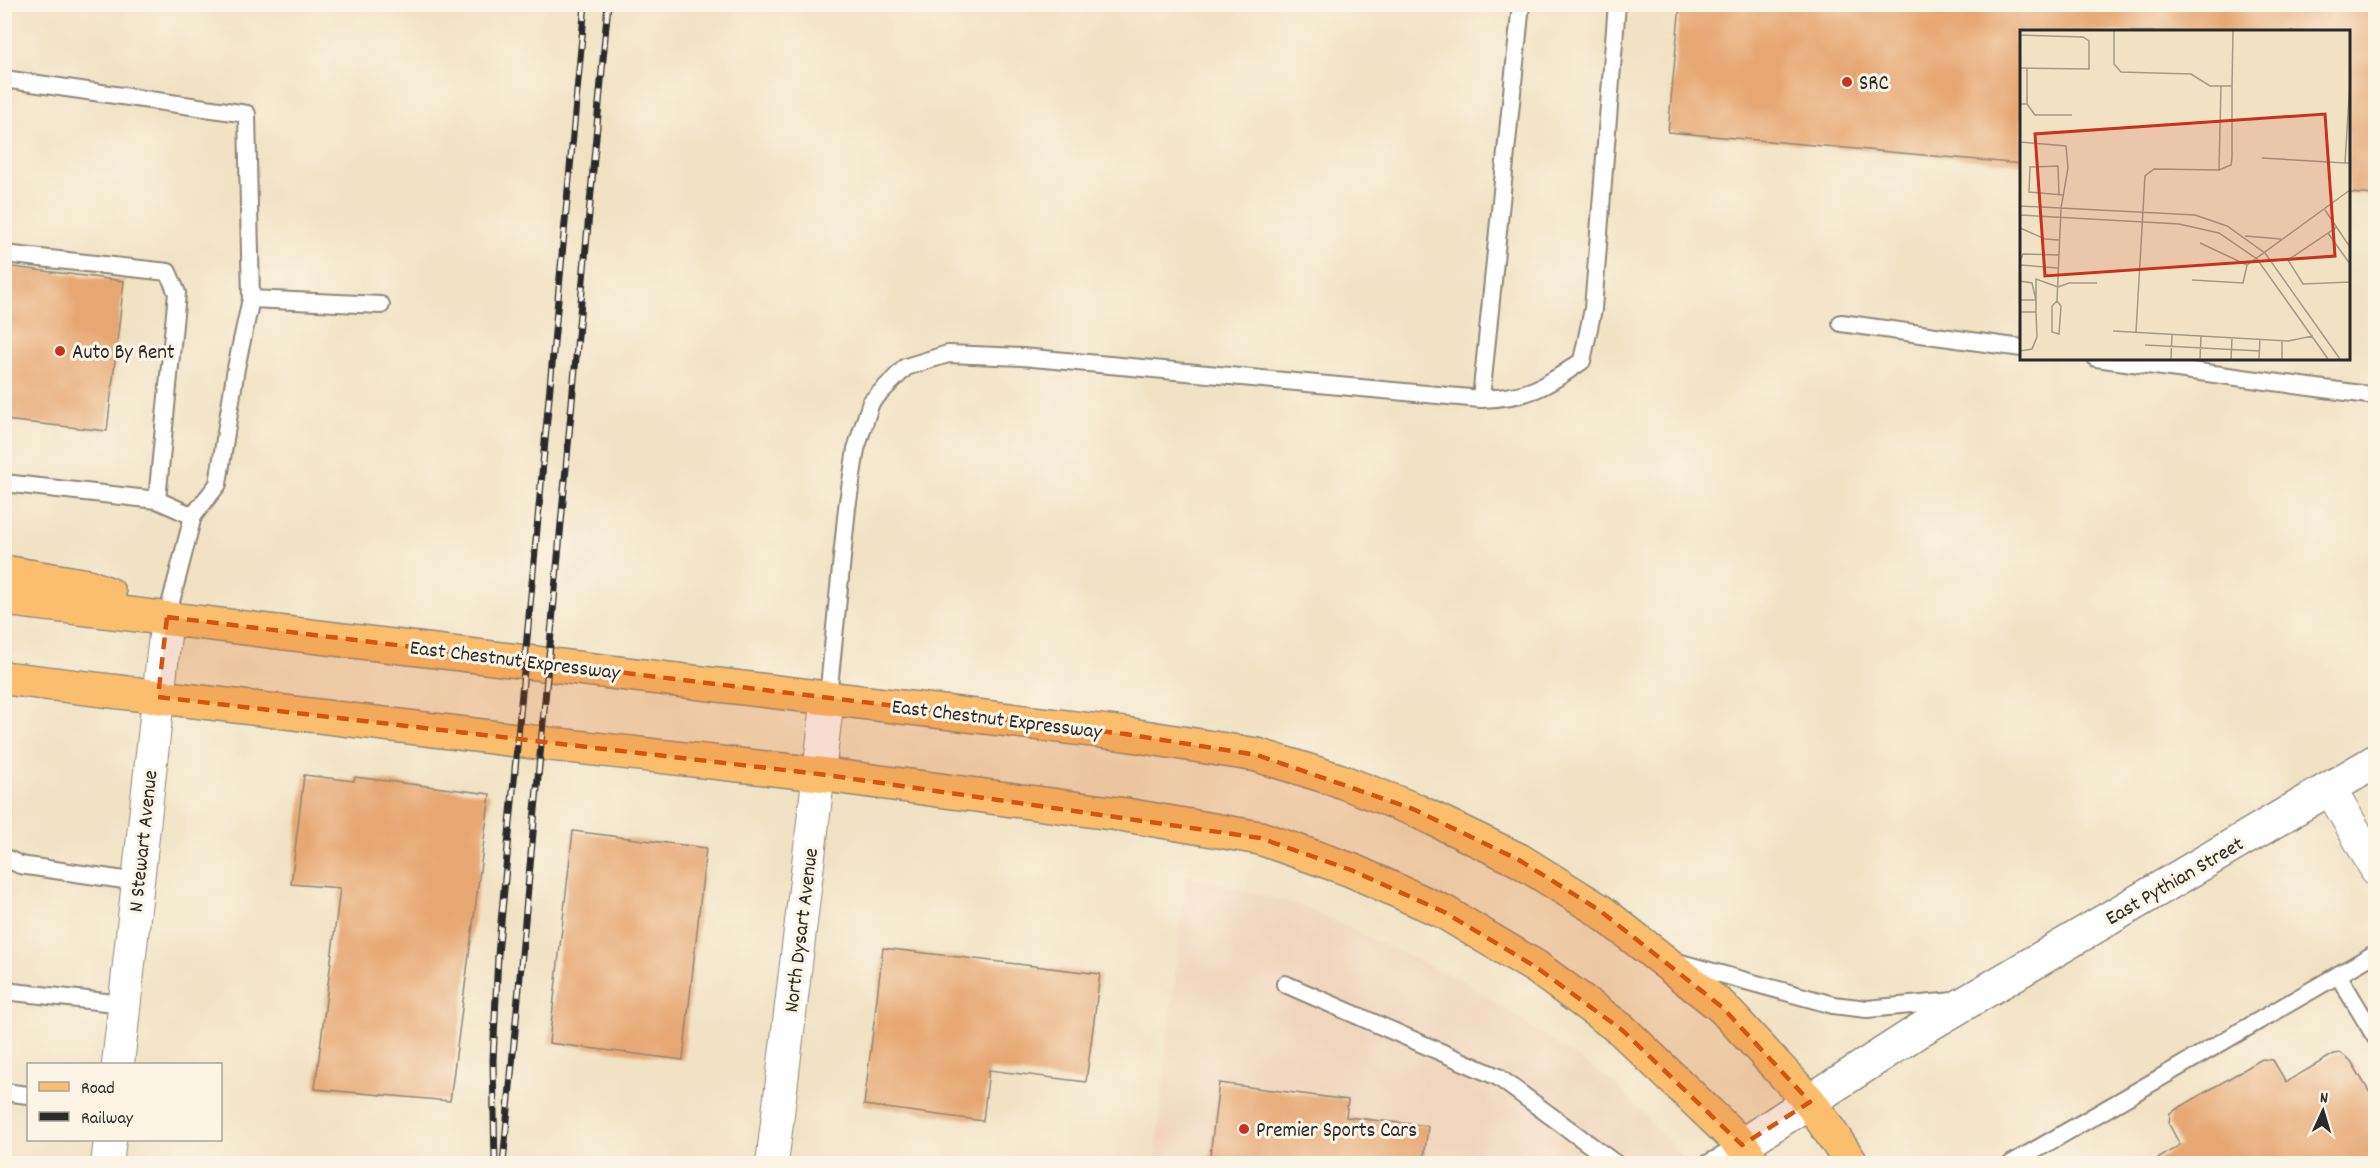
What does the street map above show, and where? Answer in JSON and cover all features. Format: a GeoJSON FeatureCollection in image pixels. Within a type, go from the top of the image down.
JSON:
{"type":"FeatureCollection","features":[{"type":"Feature","properties":{"kind":"main road"},"geometry":{"type":"LineString","coordinates":[[4,572],[88,586],[167,617]]}},
{"type":"Feature","properties":{"kind":"main road","name":"East Chestnut Expressway"},"geometry":{"type":"LineString","coordinates":[[4,599],[828,697],[1125,734],[1257,755],[1338,780],[1413,809],[1519,860],[1599,910],[1722,1007],[1810,1102],[1852,1164]]}},
{"type":"Feature","properties":{"kind":"main road"},"geometry":{"type":"LineString","coordinates":[[4,678],[819,774],[1126,815],[1260,838],[1351,870],[1444,912],[1536,967],[1622,1030],[1748,1154]]}},
{"type":"Feature","properties":{"kind":"street","name":"N Stewart Avenue"},"geometry":{"type":"LineString","coordinates":[[118,1063],[167,617]]}},
{"type":"Feature","properties":{"kind":"street","name":"North Dysart Avenue"},"geometry":{"type":"LineString","coordinates":[[771,1164],[828,697]]}},
{"type":"Feature","properties":{"kind":"street","name":"East Pythian Street"},"geometry":{"type":"LineString","coordinates":[[1748,1154],[1810,1102],[1923,1028],[2376,761]]}},
{"type":"Feature","properties":{"kind":"street"},"geometry":{"type":"LineString","coordinates":[[2330,788],[2376,869]]}},
{"type":"Feature","properties":{"kind":"street"},"geometry":{"type":"LineString","coordinates":[[107,1164],[110,1141]]}},
{"type":"Feature","properties":{"kind":"lane"},"geometry":{"type":"LineString","coordinates":[[1481,399],[1521,4]]}},
{"type":"Feature","properties":{"kind":"lane"},"geometry":{"type":"LineString","coordinates":[[828,697],[847,508],[856,449],[871,402],[906,367],[948,354],[1022,357],[1481,399],[1510,398],[1543,388],[1582,361],[1593,309],[1617,4]]}},
{"type":"Feature","properties":{"kind":"lane"},"geometry":{"type":"LineString","coordinates":[[4,79],[247,114],[251,299],[236,368],[218,484],[193,516],[167,617]]}},
{"type":"Feature","properties":{"kind":"lane"},"geometry":{"type":"LineString","coordinates":[[4,254],[168,272],[177,293],[157,500]]}},
{"type":"Feature","properties":{"kind":"lane"},"geometry":{"type":"LineString","coordinates":[[251,299],[381,305]]}},
{"type":"Feature","properties":{"kind":"lane"},"geometry":{"type":"LineString","coordinates":[[1840,323],[2020,348]]}},
{"type":"Feature","properties":{"kind":"lane"},"geometry":{"type":"LineString","coordinates":[[2111,360],[2376,396]]}},
{"type":"Feature","properties":{"kind":"lane"},"geometry":{"type":"LineString","coordinates":[[4,483],[157,500],[193,516]]}},
{"type":"Feature","properties":{"kind":"lane"},"geometry":{"type":"LineString","coordinates":[[4,857],[20,865],[138,882]]}},
{"type":"Feature","properties":{"kind":"lane"},"geometry":{"type":"LineString","coordinates":[[2011,1164],[2376,953]]}},
{"type":"Feature","properties":{"kind":"lane","name":"East Pythian Street"},"geometry":{"type":"LineString","coordinates":[[1659,957],[1833,1005],[1867,1010],[1972,999]]}},
{"type":"Feature","properties":{"kind":"lane"},"geometry":{"type":"LineString","coordinates":[[2338,975],[2376,1038]]}},
{"type":"Feature","properties":{"kind":"lane"},"geometry":{"type":"LineString","coordinates":[[1285,984],[1498,1077],[1616,1164]]}},
{"type":"Feature","properties":{"kind":"lane"},"geometry":{"type":"LineString","coordinates":[[4,991],[124,1004]]}},
{"type":"Feature","properties":{"kind":"lane"},"geometry":{"type":"LineString","coordinates":[[4,1092],[27,1095]]}},
{"type":"Feature","properties":{"kind":"lane"},"geometry":{"type":"LineString","coordinates":[[1707,1164],[1748,1154]]}},
{"type":"Feature","properties":{"kind":"highlighted area"},"geometry":{"type":"Polygon","coordinates":[[[167,617],[1125,734],[1257,755],[1413,809],[1519,860],[1599,910],[1722,1007],[1810,1102],[1742,1145],[1622,1030],[1536,967],[1444,912],[1351,870],[1260,838],[819,774],[158,697],[167,617]]]}},
{"type":"Feature","properties":{"kind":"shaded area"},"geometry":{"type":"Polygon","coordinates":[[[1186,875],[1301,906],[1464,982],[1614,1083],[1687,1163],[1155,1164],[1186,875]]]}},
{"type":"Feature","properties":{"kind":"building","name":"SRC"},"geometry":{"type":"Polygon","coordinates":[[[1680,4],[2376,4],[2376,195],[2350,193],[2350,30],[2020,30],[2020,164],[1668,132],[1680,4]]]}},
{"type":"Feature","properties":{"kind":"building","name":"Auto By Rent"},"geometry":{"type":"Polygon","coordinates":[[[4,266],[124,281],[107,431],[4,420],[4,266]]]}},
{"type":"Feature","properties":{"kind":"building"},"geometry":{"type":"Polygon","coordinates":[[[304,775],[354,781],[355,777],[490,794],[450,1101],[315,1089],[340,888],[291,884],[304,775]]]}},
{"type":"Feature","properties":{"kind":"building"},"geometry":{"type":"Polygon","coordinates":[[[573,831],[706,848],[683,1060],[549,1043],[573,831]]]}},
{"type":"Feature","properties":{"kind":"building"},"geometry":{"type":"Polygon","coordinates":[[[883,948],[1100,974],[1086,1082],[989,1070],[983,1121],[864,1105],[883,948]]]}},
{"type":"Feature","properties":{"kind":"building"},"geometry":{"type":"Polygon","coordinates":[[[2341,1053],[2351,1061],[2376,1103],[2376,1164],[2150,1164],[2180,1145],[2169,1124],[2170,1113],[2262,1059],[2273,1060],[2286,1082],[2334,1054],[2341,1053]]]}},
{"type":"Feature","properties":{"kind":"building"},"geometry":{"type":"Polygon","coordinates":[[[1219,1083],[1348,1100],[1346,1117],[1428,1126],[1424,1159],[1447,1164],[1209,1164],[1219,1083]]]}},
{"type":"Feature","properties":{"kind":"railway"},"geometry":{"type":"LineString","coordinates":[[495,1164],[493,1060],[498,955],[585,4]]}},
{"type":"Feature","properties":{"kind":"railway"},"geometry":{"type":"LineString","coordinates":[[503,1164],[608,4]]}},
{"type":"Feature","properties":{"kind":"place","name":"SRC"},"geometry":{"type":"Point","coordinates":[1847,82]}},
{"type":"Feature","properties":{"kind":"place","name":"Auto By Rent"},"geometry":{"type":"Point","coordinates":[60,351]}},
{"type":"Feature","properties":{"kind":"place","name":"Premier Sports Cars"},"geometry":{"type":"Point","coordinates":[1244,1129]}}]}
